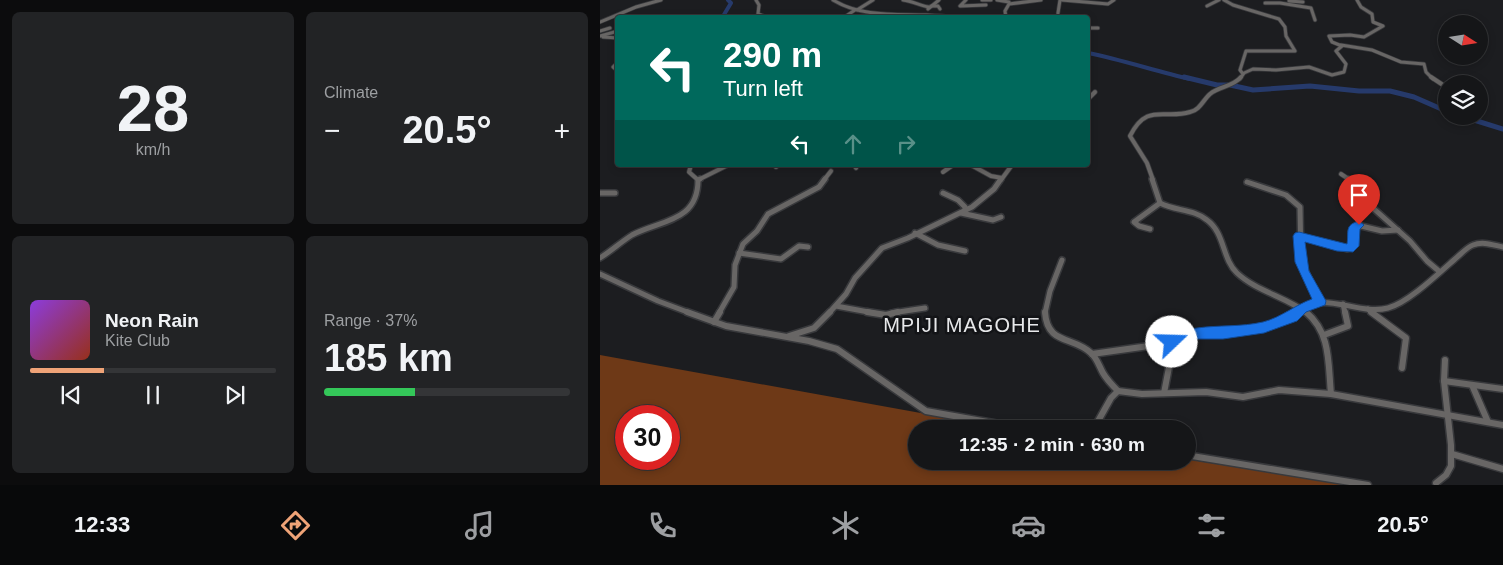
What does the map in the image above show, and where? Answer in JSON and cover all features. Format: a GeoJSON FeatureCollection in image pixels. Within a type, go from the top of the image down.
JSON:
{"type":"FeatureCollection","features":[{"type":"Feature","properties":{"kind":"street"},"geometry":{"type":"LineString","coordinates":[[617,15],[661,0]]}},
{"type":"Feature","properties":{"kind":"street"},"geometry":{"type":"LineString","coordinates":[[833,0],[846,8],[899,15]]}},
{"type":"Feature","properties":{"kind":"street"},"geometry":{"type":"LineString","coordinates":[[848,15],[873,0]]}},
{"type":"Feature","properties":{"kind":"street"},"geometry":{"type":"LineString","coordinates":[[903,0],[918,2],[922,6],[938,6],[940,9]]}},
{"type":"Feature","properties":{"kind":"street"},"geometry":{"type":"LineString","coordinates":[[926,15],[930,6],[939,0]]}},
{"type":"Feature","properties":{"kind":"street"},"geometry":{"type":"LineString","coordinates":[[966,0],[960,6],[986,5]]}},
{"type":"Feature","properties":{"kind":"street"},"geometry":{"type":"LineString","coordinates":[[982,0],[991,0]]}},
{"type":"Feature","properties":{"kind":"street"},"geometry":{"type":"LineString","coordinates":[[997,0],[1009,2],[1042,0]]}},
{"type":"Feature","properties":{"kind":"street"},"geometry":{"type":"LineString","coordinates":[[1058,14],[1061,0],[1108,4],[1114,0]]}},
{"type":"Feature","properties":{"kind":"street"},"geometry":{"type":"LineString","coordinates":[[1207,6],[1219,0]]}},
{"type":"Feature","properties":{"kind":"street"},"geometry":{"type":"LineString","coordinates":[[1224,0],[1233,6],[1280,20],[1285,27],[1286,36],[1295,51],[1246,50],[1240,70],[1243,74]]}},
{"type":"Feature","properties":{"kind":"street"},"geometry":{"type":"LineString","coordinates":[[1357,0],[1362,4],[1361,7],[1372,14],[1373,22],[1383,26],[1362,37],[1350,35],[1329,36],[1332,42],[1372,50],[1401,62],[1424,64],[1423,69],[1427,75],[1438,82]]}},
{"type":"Feature","properties":{"kind":"street"},"geometry":{"type":"LineString","coordinates":[[759,1],[758,14],[761,15]]}},
{"type":"Feature","properties":{"kind":"street"},"geometry":{"type":"LineString","coordinates":[[1283,4],[1290,1],[1303,2]]}},
{"type":"Feature","properties":{"kind":"street"},"geometry":{"type":"LineString","coordinates":[[1006,15],[1005,11],[1009,2]]}},
{"type":"Feature","properties":{"kind":"street"},"geometry":{"type":"LineString","coordinates":[[1265,5],[1283,4],[1311,8],[1315,20]]}},
{"type":"Feature","properties":{"kind":"street"},"geometry":{"type":"LineString","coordinates":[[1260,13],[1265,5]]}},
{"type":"Feature","properties":{"kind":"street"},"geometry":{"type":"LineString","coordinates":[[1265,5],[1270,7]]}},
{"type":"Feature","properties":{"kind":"street"},"geometry":{"type":"LineString","coordinates":[[600,22],[615,16]]}},
{"type":"Feature","properties":{"kind":"street"},"geometry":{"type":"LineString","coordinates":[[600,31],[610,28]]}},
{"type":"Feature","properties":{"kind":"street"},"geometry":{"type":"LineString","coordinates":[[1090,28],[1098,28]]}},
{"type":"Feature","properties":{"kind":"street"},"geometry":{"type":"LineString","coordinates":[[600,36],[615,32]]}},
{"type":"Feature","properties":{"kind":"street"},"geometry":{"type":"LineString","coordinates":[[600,36],[615,38]]}},
{"type":"Feature","properties":{"kind":"street"},"geometry":{"type":"LineString","coordinates":[[1331,394],[1324,335],[1311,317],[1301,308],[1237,274],[1230,264],[1222,241],[1211,222],[1193,213],[1168,208],[1160,203],[1147,163],[1131,139],[1134,128],[1153,114],[1192,112],[1211,93],[1237,82],[1242,78],[1243,74],[1255,68],[1273,70],[1303,66],[1312,67],[1328,74],[1344,72],[1346,65],[1336,53],[1341,45]]}},
{"type":"Feature","properties":{"kind":"street"},"geometry":{"type":"LineString","coordinates":[[1090,97],[1095,92]]}},
{"type":"Feature","properties":{"kind":"street"},"geometry":{"type":"LineString","coordinates":[[600,258],[633,235],[666,223],[685,213],[698,194],[698,180],[689,172],[690,167]]}},
{"type":"Feature","properties":{"kind":"street"},"geometry":{"type":"LineString","coordinates":[[698,180],[724,167]]}},
{"type":"Feature","properties":{"kind":"street"},"geometry":{"type":"LineString","coordinates":[[943,172],[950,167]]}},
{"type":"Feature","properties":{"kind":"street"},"geometry":{"type":"LineString","coordinates":[[976,167],[991,176],[1002,178]]}},
{"type":"Feature","properties":{"kind":"street"},"geometry":{"type":"LineString","coordinates":[[787,337],[814,328],[836,306],[855,278],[882,248],[963,212],[994,189],[1010,167]]}},
{"type":"Feature","properties":{"kind":"street"},"geometry":{"type":"LineString","coordinates":[[714,322],[734,287],[735,265],[738,252],[743,244],[757,231],[768,214],[819,187],[831,172]]}},
{"type":"Feature","properties":{"kind":"street"},"geometry":{"type":"LineString","coordinates":[[1341,174],[1354,183],[1364,200],[1413,244],[1430,264],[1440,272]]}},
{"type":"Feature","properties":{"kind":"street"},"geometry":{"type":"LineString","coordinates":[[1247,182],[1286,195],[1296,202],[1301,212],[1299,236],[1303,271],[1320,301]]}},
{"type":"Feature","properties":{"kind":"street"},"geometry":{"type":"LineString","coordinates":[[600,193],[615,193]]}},
{"type":"Feature","properties":{"kind":"street"},"geometry":{"type":"LineString","coordinates":[[943,193],[961,202],[965,207],[963,212]]}},
{"type":"Feature","properties":{"kind":"street"},"geometry":{"type":"LineString","coordinates":[[1150,229],[1134,223],[1160,203]]}},
{"type":"Feature","properties":{"kind":"street"},"geometry":{"type":"LineString","coordinates":[[963,212],[992,220],[1001,217]]}},
{"type":"Feature","properties":{"kind":"street"},"geometry":{"type":"LineString","coordinates":[[1299,236],[1347,249],[1353,246],[1354,229],[1357,225],[1384,232],[1398,230]]}},
{"type":"Feature","properties":{"kind":"street"},"geometry":{"type":"LineString","coordinates":[[915,234],[938,245],[965,251]]}},
{"type":"Feature","properties":{"kind":"street"},"geometry":{"type":"LineString","coordinates":[[1092,354],[1163,344],[1203,332],[1223,333],[1264,327],[1292,317],[1301,308],[1320,301],[1368,309],[1388,308],[1418,291],[1472,244],[1485,243],[1503,247]]}},
{"type":"Feature","properties":{"kind":"street"},"geometry":{"type":"LineString","coordinates":[[738,252],[781,259],[799,246],[808,247]]}},
{"type":"Feature","properties":{"kind":"street"},"geometry":{"type":"LineString","coordinates":[[1062,260],[1050,288],[1046,309],[1046,327],[1056,336],[1078,345],[1092,354],[1102,372],[1118,391],[1206,392],[1244,397],[1279,390],[1331,394],[1503,424]]}},
{"type":"Feature","properties":{"kind":"street"},"geometry":{"type":"LineString","coordinates":[[600,274],[658,301],[739,330],[787,337],[836,349],[926,411],[976,420]]}},
{"type":"Feature","properties":{"kind":"street"},"geometry":{"type":"LineString","coordinates":[[1324,335],[1348,326],[1343,304]]}},
{"type":"Feature","properties":{"kind":"street"},"geometry":{"type":"LineString","coordinates":[[836,306],[886,315],[925,308]]}},
{"type":"Feature","properties":{"kind":"street"},"geometry":{"type":"LineString","coordinates":[[1368,309],[1406,338],[1402,368]]}},
{"type":"Feature","properties":{"kind":"street"},"geometry":{"type":"LineString","coordinates":[[1164,393],[1170,362],[1188,337]]}},
{"type":"Feature","properties":{"kind":"street"},"geometry":{"type":"LineString","coordinates":[[1436,483],[1449,471],[1452,454],[1444,381],[1445,360]]}},
{"type":"Feature","properties":{"kind":"street"},"geometry":{"type":"LineString","coordinates":[[1444,381],[1503,390]]}},
{"type":"Feature","properties":{"kind":"street"},"geometry":{"type":"LineString","coordinates":[[1472,385],[1488,422]]}},
{"type":"Feature","properties":{"kind":"street"},"geometry":{"type":"LineString","coordinates":[[1099,420],[1111,398],[1118,391]]}},
{"type":"Feature","properties":{"kind":"street"},"geometry":{"type":"LineString","coordinates":[[1452,454],[1503,469]]}},
{"type":"Feature","properties":{"kind":"street"},"geometry":{"type":"LineString","coordinates":[[1196,457],[1368,485]]}},
{"type":"Feature","properties":{"kind":"shaded area"},"geometry":{"type":"Polygon","coordinates":[[[600,355],[959,420],[908,420],[908,470],[1196,470],[1196,461],[1347,485],[600,485],[600,355]]]}},
{"type":"Feature","properties":{"kind":"waterway"},"geometry":{"type":"LineString","coordinates":[[724,15],[731,3],[728,0]]}},
{"type":"Feature","properties":{"kind":"waterway"},"geometry":{"type":"LineString","coordinates":[[1090,53],[1190,79]]}},
{"type":"Feature","properties":{"kind":"waterway"},"geometry":{"type":"LineString","coordinates":[[1184,77],[1217,85],[1230,85],[1253,90],[1310,86],[1359,91],[1390,91],[1414,97],[1438,108]]}},
{"type":"Feature","properties":{"kind":"waterway"},"geometry":{"type":"LineString","coordinates":[[1488,124],[1503,129]]}},
{"type":"Feature","properties":{"kind":"district","name":"MPIJI MAGOHE"},"geometry":{"type":"Point","coordinates":[962,325]}},
{"type":"Feature","properties":{"kind":"route"},"geometry":{"type":"LineString","coordinates":[[1172,342],[1196,333],[1223,333],[1264,327],[1292,317],[1301,308],[1320,301],[1303,271],[1299,236],[1349,249],[1353,246],[1354,227],[1359,225]]}}]}
